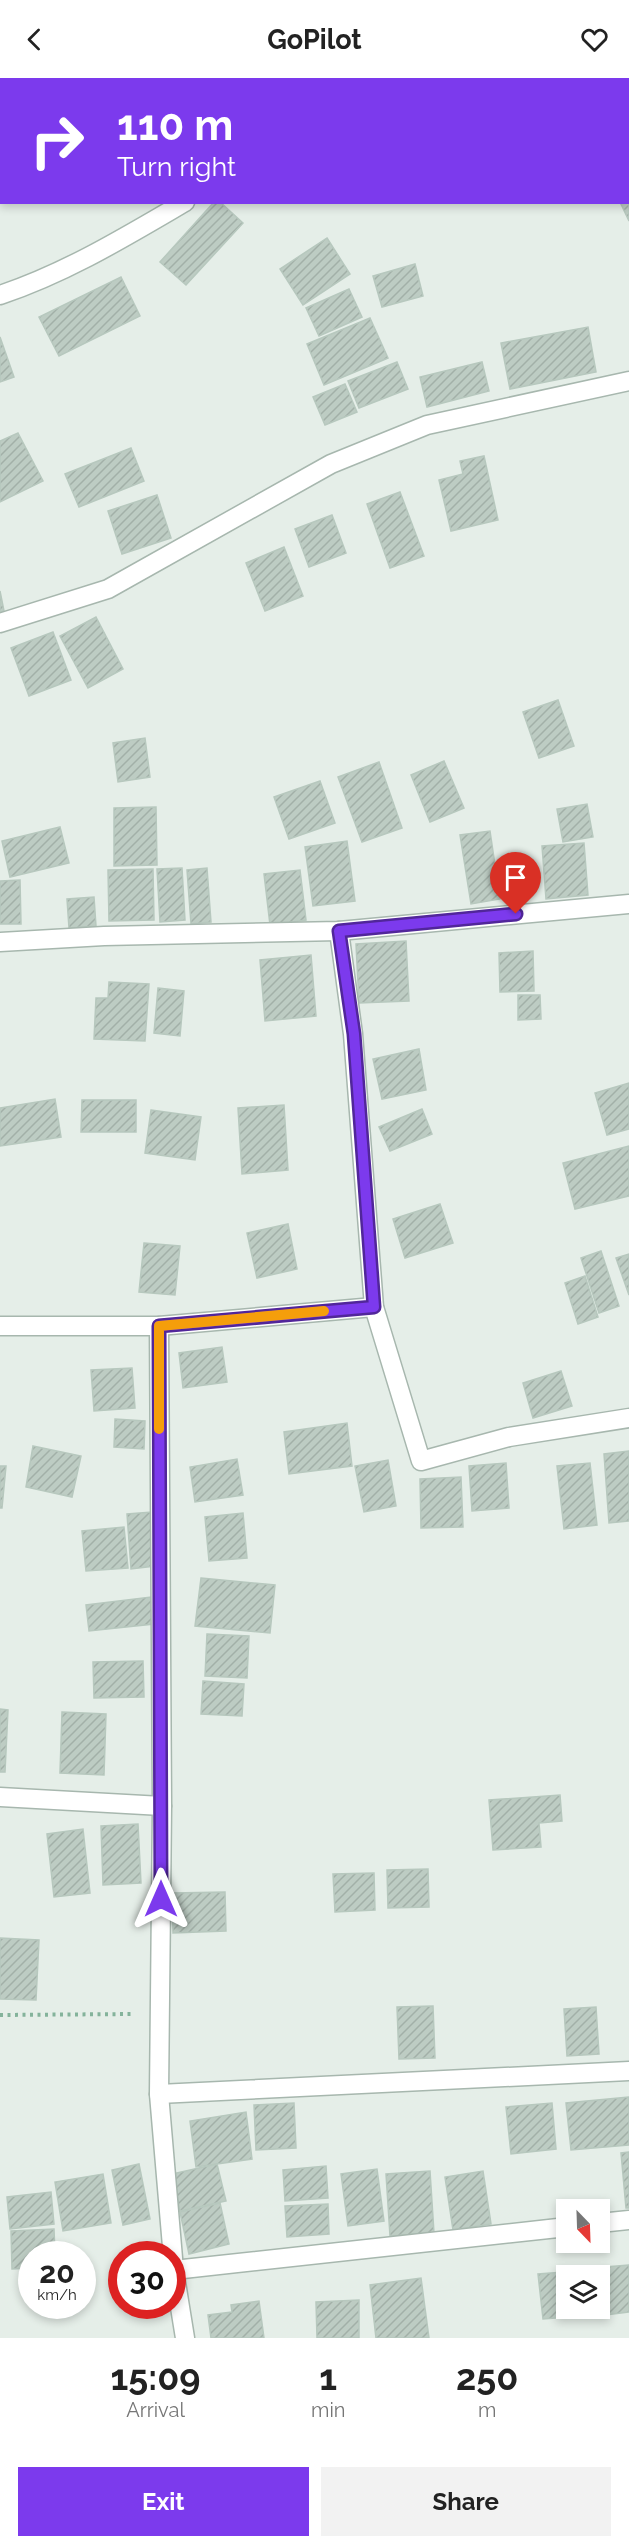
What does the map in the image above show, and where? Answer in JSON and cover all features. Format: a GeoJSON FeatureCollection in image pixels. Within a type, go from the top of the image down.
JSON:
{"type":"FeatureCollection","features":[{"type":"Feature","properties":{"kind":"street"},"geometry":{"type":"LineString","coordinates":[[0,295],[95,254],[182,204]]}},
{"type":"Feature","properties":{"kind":"street"},"geometry":{"type":"LineString","coordinates":[[0,623],[108,589],[331,464],[426,425],[629,381]]}},
{"type":"Feature","properties":{"kind":"street"},"geometry":{"type":"LineString","coordinates":[[0,942],[104,936],[339,931],[629,904]]}},
{"type":"Feature","properties":{"kind":"street"},"geometry":{"type":"LineString","coordinates":[[339,931],[354,1034],[374,1307],[421,1461],[509,1437],[629,1418]]}},
{"type":"Feature","properties":{"kind":"street"},"geometry":{"type":"LineString","coordinates":[[0,1326],[159,1326],[374,1307]]}},
{"type":"Feature","properties":{"kind":"street"},"geometry":{"type":"LineString","coordinates":[[159,1326],[162,1806],[159,2094],[172,2241]]}},
{"type":"Feature","properties":{"kind":"street"},"geometry":{"type":"LineString","coordinates":[[0,1797],[162,1806]]}},
{"type":"Feature","properties":{"kind":"street"},"geometry":{"type":"LineString","coordinates":[[159,2094],[629,2071]]}},
{"type":"Feature","properties":{"kind":"street"},"geometry":{"type":"LineString","coordinates":[[610,2222],[629,2220]]}},
{"type":"Feature","properties":{"kind":"street"},"geometry":{"type":"LineString","coordinates":[[186,2269],[556,2228]]}},
{"type":"Feature","properties":{"kind":"street"},"geometry":{"type":"LineString","coordinates":[[182,2319],[185,2338]]}},
{"type":"Feature","properties":{"kind":"path"},"geometry":{"type":"LineString","coordinates":[[0,2015],[160,2014]]}},
{"type":"Feature","properties":{"kind":"building"},"geometry":{"type":"Polygon","coordinates":[[[212,204],[222,204],[243,223],[186,285],[160,262],[212,204]]]}},
{"type":"Feature","properties":{"kind":"building"},"geometry":{"type":"Polygon","coordinates":[[[621,204],[629,204],[629,221],[621,204]]]}},
{"type":"Feature","properties":{"kind":"building"},"geometry":{"type":"Polygon","coordinates":[[[327,238],[350,274],[303,305],[280,269],[327,238]]]}},
{"type":"Feature","properties":{"kind":"building"},"geometry":{"type":"Polygon","coordinates":[[[415,264],[423,296],[382,307],[373,276],[415,264]]]}},
{"type":"Feature","properties":{"kind":"building"},"geometry":{"type":"Polygon","coordinates":[[[121,277],[140,316],[59,356],[39,317],[121,277]]]}},
{"type":"Feature","properties":{"kind":"building"},"geometry":{"type":"Polygon","coordinates":[[[349,289],[362,317],[319,336],[306,308],[349,289]]]}},
{"type":"Feature","properties":{"kind":"building"},"geometry":{"type":"Polygon","coordinates":[[[370,318],[388,358],[324,385],[307,344],[370,318]]]}},
{"type":"Feature","properties":{"kind":"building"},"geometry":{"type":"Polygon","coordinates":[[[588,327],[596,372],[510,389],[501,343],[588,327]]]}},
{"type":"Feature","properties":{"kind":"building"},"geometry":{"type":"Polygon","coordinates":[[[0,337],[14,377],[0,382],[0,337]]]}},
{"type":"Feature","properties":{"kind":"building"},"geometry":{"type":"Polygon","coordinates":[[[397,362],[408,389],[359,408],[348,381],[397,362]]]}},
{"type":"Feature","properties":{"kind":"building"},"geometry":{"type":"Polygon","coordinates":[[[482,362],[489,391],[427,407],[420,377],[482,362]]]}},
{"type":"Feature","properties":{"kind":"building"},"geometry":{"type":"Polygon","coordinates":[[[345,384],[357,412],[325,425],[313,397],[345,384]]]}},
{"type":"Feature","properties":{"kind":"building"},"geometry":{"type":"Polygon","coordinates":[[[18,433],[43,481],[0,502],[0,441],[18,433]]]}},
{"type":"Feature","properties":{"kind":"building"},"geometry":{"type":"Polygon","coordinates":[[[131,448],[144,481],[79,507],[65,474],[131,448]]]}},
{"type":"Feature","properties":{"kind":"building"},"geometry":{"type":"Polygon","coordinates":[[[484,456],[498,520],[451,531],[439,480],[463,474],[460,461],[484,456]]]}},
{"type":"Feature","properties":{"kind":"building"},"geometry":{"type":"Polygon","coordinates":[[[400,492],[424,556],[390,568],[367,504],[400,492]]]}},
{"type":"Feature","properties":{"kind":"building"},"geometry":{"type":"Polygon","coordinates":[[[157,495],[171,538],[122,554],[108,511],[157,495]]]}},
{"type":"Feature","properties":{"kind":"building"},"geometry":{"type":"Polygon","coordinates":[[[332,515],[346,553],[309,567],[295,529],[332,515]]]}},
{"type":"Feature","properties":{"kind":"building"},"geometry":{"type":"Polygon","coordinates":[[[284,547],[303,596],[265,611],[246,563],[284,547]]]}},
{"type":"Feature","properties":{"kind":"building"},"geometry":{"type":"Polygon","coordinates":[[[0,591],[4,611],[0,612],[0,591]]]}},
{"type":"Feature","properties":{"kind":"building"},"geometry":{"type":"Polygon","coordinates":[[[96,617],[123,669],[88,688],[60,636],[96,617]]]}},
{"type":"Feature","properties":{"kind":"building"},"geometry":{"type":"Polygon","coordinates":[[[53,632],[71,680],[29,696],[11,648],[53,632]]]}},
{"type":"Feature","properties":{"kind":"building"},"geometry":{"type":"Polygon","coordinates":[[[558,700],[574,746],[539,758],[523,712],[558,700]]]}},
{"type":"Feature","properties":{"kind":"building"},"geometry":{"type":"Polygon","coordinates":[[[145,738],[150,777],[118,782],[113,743],[145,738]]]}},
{"type":"Feature","properties":{"kind":"building"},"geometry":{"type":"Polygon","coordinates":[[[444,761],[464,808],[430,822],[411,775],[444,761]]]}},
{"type":"Feature","properties":{"kind":"building"},"geometry":{"type":"Polygon","coordinates":[[[379,762],[402,828],[362,842],[338,777],[379,762]]]}},
{"type":"Feature","properties":{"kind":"building"},"geometry":{"type":"Polygon","coordinates":[[[320,781],[335,823],[289,839],[274,797],[320,781]]]}},
{"type":"Feature","properties":{"kind":"building"},"geometry":{"type":"Polygon","coordinates":[[[587,804],[593,837],[563,842],[557,809],[587,804]]]}},
{"type":"Feature","properties":{"kind":"building"},"geometry":{"type":"Polygon","coordinates":[[[156,807],[157,865],[114,866],[114,808],[156,807]]]}},
{"type":"Feature","properties":{"kind":"building"},"geometry":{"type":"Polygon","coordinates":[[[60,827],[69,863],[10,877],[2,841],[60,827]]]}},
{"type":"Feature","properties":{"kind":"building"},"geometry":{"type":"Polygon","coordinates":[[[490,831],[500,899],[471,904],[460,835],[490,831]]]}},
{"type":"Feature","properties":{"kind":"building"},"geometry":{"type":"Polygon","coordinates":[[[347,841],[355,901],[313,906],[305,847],[347,841]]]}},
{"type":"Feature","properties":{"kind":"building"},"geometry":{"type":"Polygon","coordinates":[[[584,843],[588,895],[546,899],[542,846],[584,843]]]}},
{"type":"Feature","properties":{"kind":"building"},"geometry":{"type":"Polygon","coordinates":[[[182,868],[185,920],[160,922],[157,869],[182,868]]]}},
{"type":"Feature","properties":{"kind":"building"},"geometry":{"type":"Polygon","coordinates":[[[207,868],[211,922],[191,924],[187,870],[207,868]]]}},
{"type":"Feature","properties":{"kind":"building"},"geometry":{"type":"Polygon","coordinates":[[[153,869],[154,920],[109,921],[108,870],[153,869]]]}},
{"type":"Feature","properties":{"kind":"building"},"geometry":{"type":"Polygon","coordinates":[[[300,870],[306,920],[270,925],[264,874],[300,870]]]}},
{"type":"Feature","properties":{"kind":"building"},"geometry":{"type":"Polygon","coordinates":[[[20,880],[21,924],[0,924],[0,881],[20,880]]]}},
{"type":"Feature","properties":{"kind":"building"},"geometry":{"type":"Polygon","coordinates":[[[94,897],[96,926],[69,928],[67,899],[94,897]]]}},
{"type":"Feature","properties":{"kind":"building"},"geometry":{"type":"Polygon","coordinates":[[[406,941],[409,1001],[359,1003],[356,944],[406,941]]]}},
{"type":"Feature","properties":{"kind":"building"},"geometry":{"type":"Polygon","coordinates":[[[533,951],[534,991],[500,992],[499,953],[533,951]]]}},
{"type":"Feature","properties":{"kind":"building"},"geometry":{"type":"Polygon","coordinates":[[[311,955],[316,1016],[265,1021],[260,960],[311,955]]]}},
{"type":"Feature","properties":{"kind":"building"},"geometry":{"type":"Polygon","coordinates":[[[109,982],[149,984],[145,1041],[94,1039],[96,998],[108,998],[109,982]]]}},
{"type":"Feature","properties":{"kind":"building"},"geometry":{"type":"Polygon","coordinates":[[[158,988],[184,991],[180,1036],[154,1033],[158,988]]]}},
{"type":"Feature","properties":{"kind":"building"},"geometry":{"type":"Polygon","coordinates":[[[518,995],[540,995],[541,1019],[518,1020],[518,995]]]}},
{"type":"Feature","properties":{"kind":"building"},"geometry":{"type":"Polygon","coordinates":[[[419,1049],[426,1090],[382,1099],[373,1059],[419,1049]]]}},
{"type":"Feature","properties":{"kind":"building"},"geometry":{"type":"Polygon","coordinates":[[[629,1083],[629,1129],[607,1135],[595,1093],[629,1083]]]}},
{"type":"Feature","properties":{"kind":"building"},"geometry":{"type":"Polygon","coordinates":[[[55,1099],[61,1137],[0,1146],[0,1108],[55,1099]]]}},
{"type":"Feature","properties":{"kind":"building"},"geometry":{"type":"Polygon","coordinates":[[[82,1100],[136,1100],[136,1132],[81,1132],[82,1100]]]}},
{"type":"Feature","properties":{"kind":"building"},"geometry":{"type":"Polygon","coordinates":[[[284,1105],[288,1170],[242,1174],[238,1108],[284,1105]]]}},
{"type":"Feature","properties":{"kind":"building"},"geometry":{"type":"Polygon","coordinates":[[[422,1109],[432,1134],[390,1151],[379,1127],[422,1109]]]}},
{"type":"Feature","properties":{"kind":"building"},"geometry":{"type":"Polygon","coordinates":[[[151,1110],[201,1117],[195,1160],[145,1153],[151,1110]]]}},
{"type":"Feature","properties":{"kind":"building"},"geometry":{"type":"Polygon","coordinates":[[[629,1146],[629,1196],[575,1209],[563,1163],[629,1146]]]}},
{"type":"Feature","properties":{"kind":"building"},"geometry":{"type":"Polygon","coordinates":[[[440,1204],[453,1243],[405,1258],[393,1219],[440,1204]]]}},
{"type":"Feature","properties":{"kind":"building"},"geometry":{"type":"Polygon","coordinates":[[[288,1224],[297,1269],[257,1278],[247,1233],[288,1224]]]}},
{"type":"Feature","properties":{"kind":"building"},"geometry":{"type":"Polygon","coordinates":[[[144,1243],[180,1246],[175,1295],[139,1292],[144,1243]]]}},
{"type":"Feature","properties":{"kind":"building"},"geometry":{"type":"Polygon","coordinates":[[[601,1251],[619,1306],[599,1313],[581,1258],[601,1251]]]}},
{"type":"Feature","properties":{"kind":"building"},"geometry":{"type":"Polygon","coordinates":[[[629,1254],[629,1295],[616,1258],[629,1254]]]}},
{"type":"Feature","properties":{"kind":"building"},"geometry":{"type":"Polygon","coordinates":[[[585,1276],[598,1317],[578,1324],[565,1283],[585,1276]]]}},
{"type":"Feature","properties":{"kind":"building"},"geometry":{"type":"Polygon","coordinates":[[[222,1347],[227,1382],[183,1388],[179,1353],[222,1347]]]}},
{"type":"Feature","properties":{"kind":"building"},"geometry":{"type":"Polygon","coordinates":[[[132,1368],[135,1408],[94,1411],[91,1370],[132,1368]]]}},
{"type":"Feature","properties":{"kind":"building"},"geometry":{"type":"Polygon","coordinates":[[[561,1371],[572,1406],[533,1418],[523,1383],[561,1371]]]}},
{"type":"Feature","properties":{"kind":"building"},"geometry":{"type":"Polygon","coordinates":[[[115,1419],[145,1421],[144,1449],[114,1447],[115,1419]]]}},
{"type":"Feature","properties":{"kind":"building"},"geometry":{"type":"Polygon","coordinates":[[[347,1423],[352,1466],[289,1474],[284,1432],[347,1423]]]}},
{"type":"Feature","properties":{"kind":"building"},"geometry":{"type":"Polygon","coordinates":[[[33,1446],[81,1456],[72,1497],[26,1487],[33,1446]]]}},
{"type":"Feature","properties":{"kind":"building"},"geometry":{"type":"Polygon","coordinates":[[[629,1451],[629,1521],[609,1523],[604,1454],[629,1451]]]}},
{"type":"Feature","properties":{"kind":"building"},"geometry":{"type":"Polygon","coordinates":[[[237,1459],[243,1495],[195,1502],[190,1467],[237,1459]]]}},
{"type":"Feature","properties":{"kind":"building"},"geometry":{"type":"Polygon","coordinates":[[[388,1460],[396,1506],[364,1512],[355,1466],[388,1460]]]}},
{"type":"Feature","properties":{"kind":"building"},"geometry":{"type":"Polygon","coordinates":[[[506,1463],[509,1508],[472,1511],[469,1466],[506,1463]]]}},
{"type":"Feature","properties":{"kind":"building"},"geometry":{"type":"Polygon","coordinates":[[[590,1463],[597,1525],[564,1529],[557,1466],[590,1463]]]}},
{"type":"Feature","properties":{"kind":"building"},"geometry":{"type":"Polygon","coordinates":[[[0,1466],[6,1466],[2,1508],[0,1508],[0,1466]]]}},
{"type":"Feature","properties":{"kind":"building"},"geometry":{"type":"Polygon","coordinates":[[[461,1477],[463,1527],[421,1528],[420,1479],[461,1477]]]}},
{"type":"Feature","properties":{"kind":"building"},"geometry":{"type":"Polygon","coordinates":[[[152,1512],[155,1566],[131,1569],[127,1514],[152,1512]]]}},
{"type":"Feature","properties":{"kind":"building"},"geometry":{"type":"Polygon","coordinates":[[[243,1513],[247,1558],[209,1561],[205,1517],[243,1513]]]}},
{"type":"Feature","properties":{"kind":"building"},"geometry":{"type":"Polygon","coordinates":[[[124,1527],[128,1568],[86,1571],[82,1531],[124,1527]]]}},
{"type":"Feature","properties":{"kind":"building"},"geometry":{"type":"Polygon","coordinates":[[[201,1578],[275,1585],[270,1633],[195,1626],[201,1578]]]}},
{"type":"Feature","properties":{"kind":"building"},"geometry":{"type":"Polygon","coordinates":[[[151,1597],[154,1624],[89,1631],[86,1605],[151,1597]]]}},
{"type":"Feature","properties":{"kind":"building"},"geometry":{"type":"Polygon","coordinates":[[[207,1634],[249,1636],[247,1678],[205,1676],[207,1634]]]}},
{"type":"Feature","properties":{"kind":"building"},"geometry":{"type":"Polygon","coordinates":[[[143,1661],[144,1697],[94,1698],[93,1662],[143,1661]]]}},
{"type":"Feature","properties":{"kind":"building"},"geometry":{"type":"Polygon","coordinates":[[[203,1681],[244,1684],[242,1716],[201,1714],[203,1681]]]}},
{"type":"Feature","properties":{"kind":"building"},"geometry":{"type":"Polygon","coordinates":[[[0,1709],[8,1710],[5,1772],[0,1772],[0,1709]]]}},
{"type":"Feature","properties":{"kind":"building"},"geometry":{"type":"Polygon","coordinates":[[[62,1712],[106,1714],[104,1775],[60,1773],[62,1712]]]}},
{"type":"Feature","properties":{"kind":"building"},"geometry":{"type":"Polygon","coordinates":[[[560,1795],[562,1821],[539,1823],[541,1847],[493,1850],[489,1800],[560,1795]]]}},
{"type":"Feature","properties":{"kind":"building"},"geometry":{"type":"Polygon","coordinates":[[[138,1824],[141,1883],[103,1885],[101,1826],[138,1824]]]}},
{"type":"Feature","properties":{"kind":"building"},"geometry":{"type":"Polygon","coordinates":[[[83,1829],[90,1893],[54,1897],[47,1834],[83,1829]]]}},
{"type":"Feature","properties":{"kind":"building"},"geometry":{"type":"Polygon","coordinates":[[[428,1869],[429,1907],[388,1908],[387,1870],[428,1869]]]}},
{"type":"Feature","properties":{"kind":"building"},"geometry":{"type":"Polygon","coordinates":[[[374,1873],[375,1910],[335,1912],[333,1874],[374,1873]]]}},
{"type":"Feature","properties":{"kind":"building"},"geometry":{"type":"Polygon","coordinates":[[[225,1892],[226,1931],[173,1933],[172,1893],[225,1892]]]}},
{"type":"Feature","properties":{"kind":"building"},"geometry":{"type":"Polygon","coordinates":[[[0,1938],[39,1940],[36,2000],[0,1999],[0,1938]]]}},
{"type":"Feature","properties":{"kind":"building"},"geometry":{"type":"Polygon","coordinates":[[[433,2006],[435,2058],[399,2059],[397,2007],[433,2006]]]}},
{"type":"Feature","properties":{"kind":"building"},"geometry":{"type":"Polygon","coordinates":[[[596,2007],[599,2054],[567,2056],[564,2009],[596,2007]]]}},
{"type":"Feature","properties":{"kind":"building"},"geometry":{"type":"Polygon","coordinates":[[[629,2097],[629,2145],[571,2150],[566,2103],[629,2097]]]}},
{"type":"Feature","properties":{"kind":"building"},"geometry":{"type":"Polygon","coordinates":[[[294,2103],[296,2148],[256,2150],[254,2105],[294,2103]]]}},
{"type":"Feature","properties":{"kind":"building"},"geometry":{"type":"Polygon","coordinates":[[[552,2103],[556,2149],[511,2154],[506,2107],[552,2103]]]}},
{"type":"Feature","properties":{"kind":"building"},"geometry":{"type":"Polygon","coordinates":[[[246,2112],[252,2159],[196,2167],[190,2121],[246,2112]]]}},
{"type":"Feature","properties":{"kind":"building"},"geometry":{"type":"Polygon","coordinates":[[[629,2152],[629,2208],[626,2208],[621,2153],[629,2152]]]}},
{"type":"Feature","properties":{"kind":"building"},"geometry":{"type":"Polygon","coordinates":[[[139,2164],[150,2219],[123,2225],[112,2170],[139,2164]]]}},
{"type":"Feature","properties":{"kind":"building"},"geometry":{"type":"Polygon","coordinates":[[[217,2164],[226,2201],[180,2211],[172,2174],[217,2164]]]}},
{"type":"Feature","properties":{"kind":"building"},"geometry":{"type":"Polygon","coordinates":[[[326,2166],[328,2198],[285,2201],[283,2170],[326,2166]]]}},
{"type":"Feature","properties":{"kind":"building"},"geometry":{"type":"Polygon","coordinates":[[[377,2169],[384,2221],[348,2226],[341,2174],[377,2169]]]}},
{"type":"Feature","properties":{"kind":"building"},"geometry":{"type":"Polygon","coordinates":[[[430,2171],[434,2233],[390,2236],[386,2174],[430,2171]]]}},
{"type":"Feature","properties":{"kind":"building"},"geometry":{"type":"Polygon","coordinates":[[[483,2171],[491,2224],[453,2230],[445,2177],[483,2171]]]}},
{"type":"Feature","properties":{"kind":"building"},"geometry":{"type":"Polygon","coordinates":[[[103,2174],[111,2223],[63,2231],[55,2182],[103,2174]]]}},
{"type":"Feature","properties":{"kind":"building"},"geometry":{"type":"Polygon","coordinates":[[[51,2192],[54,2224],[10,2229],[7,2197],[51,2192]]]}},
{"type":"Feature","properties":{"kind":"building"},"geometry":{"type":"Polygon","coordinates":[[[220,2203],[229,2244],[189,2254],[180,2212],[220,2203]]]}},
{"type":"Feature","properties":{"kind":"building"},"geometry":{"type":"Polygon","coordinates":[[[328,2204],[329,2234],[287,2237],[285,2206],[328,2204]]]}},
{"type":"Feature","properties":{"kind":"building"},"geometry":{"type":"Polygon","coordinates":[[[54,2229],[54,2241],[18,2241],[18,2269],[12,2269],[11,2231],[54,2229]]]}},
{"type":"Feature","properties":{"kind":"building"},"geometry":{"type":"Polygon","coordinates":[[[629,2265],[629,2312],[610,2314],[610,2267],[629,2265]]]}},
{"type":"Feature","properties":{"kind":"building"},"geometry":{"type":"Polygon","coordinates":[[[556,2273],[556,2318],[543,2319],[538,2274],[556,2273]]]}},
{"type":"Feature","properties":{"kind":"building"},"geometry":{"type":"Polygon","coordinates":[[[421,2278],[429,2338],[376,2338],[370,2285],[421,2278]]]}},
{"type":"Feature","properties":{"kind":"building"},"geometry":{"type":"Polygon","coordinates":[[[359,2300],[359,2338],[317,2338],[316,2302],[359,2300]]]}},
{"type":"Feature","properties":{"kind":"building"},"geometry":{"type":"Polygon","coordinates":[[[259,2301],[264,2338],[211,2338],[208,2315],[232,2312],[231,2305],[259,2301]]]}},
{"type":"Feature","properties":{"kind":"slow traffic"},"geometry":{"type":"LineString","coordinates":[[159,1429],[159,1326],[324,1311]]}},
{"type":"Feature","properties":{"kind":"route"},"geometry":{"type":"LineString","coordinates":[[161,1899],[159,1326],[374,1307],[354,1034],[339,931],[516,914]]}}]}
